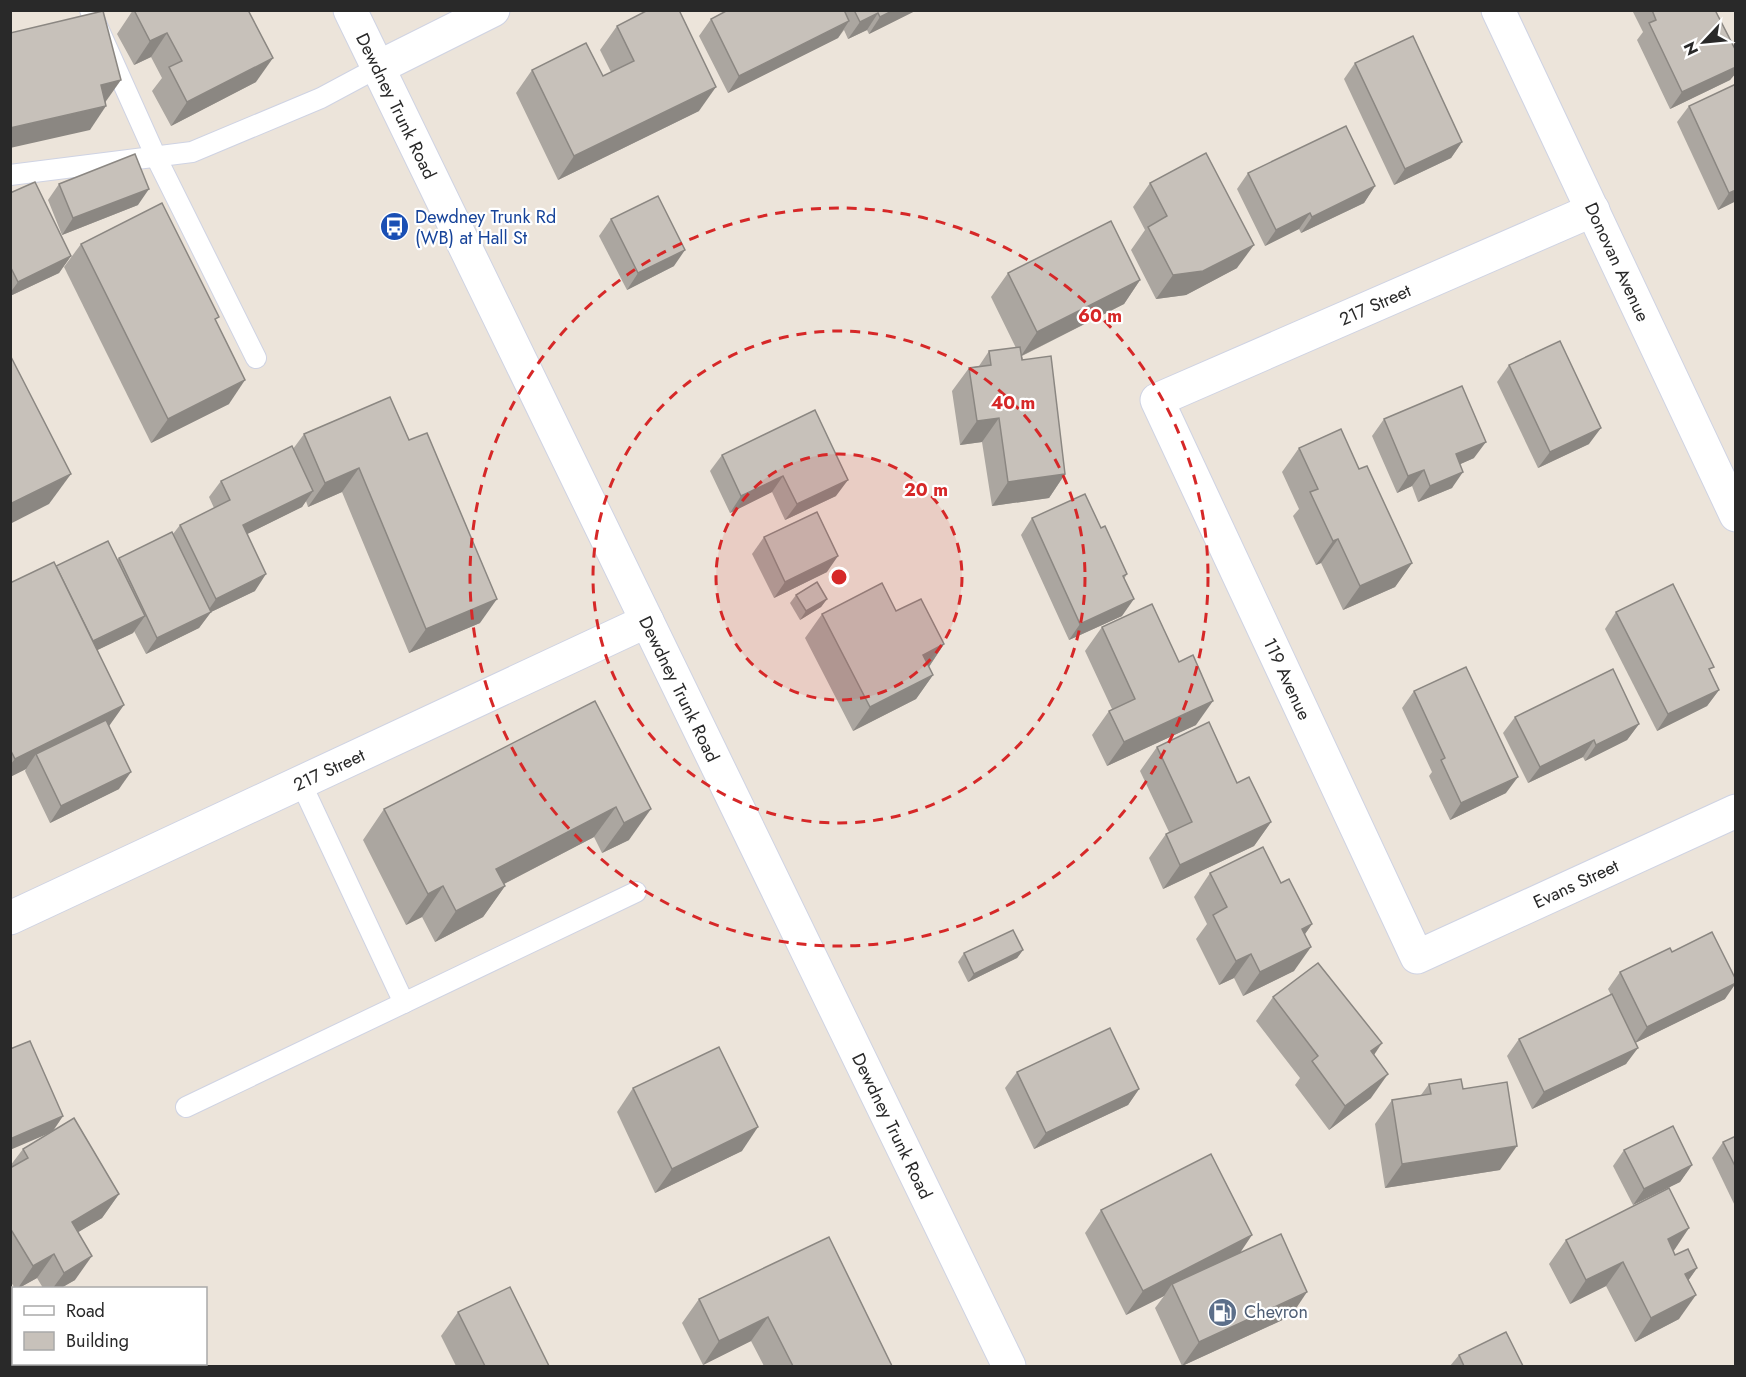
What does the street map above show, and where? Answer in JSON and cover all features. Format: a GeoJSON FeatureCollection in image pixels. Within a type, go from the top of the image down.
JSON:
{"type":"FeatureCollection","features":[{"type":"Feature","properties":{"kind":"street","name":"Dewdney Trunk Road"},"geometry":{"type":"LineString","coordinates":[[350,10],[1009,1366]]}},
{"type":"Feature","properties":{"kind":"street"},"geometry":{"type":"LineString","coordinates":[[377,68],[493,10]]}},
{"type":"Feature","properties":{"kind":"street","name":"Donovan Avenue"},"geometry":{"type":"LineString","coordinates":[[1498,10],[1736,515]]}},
{"type":"Feature","properties":{"kind":"street","name":"217 Street"},"geometry":{"type":"LineString","coordinates":[[1157,400],[1593,210]]}},
{"type":"Feature","properties":{"kind":"street","name":"119 Avenue"},"geometry":{"type":"LineString","coordinates":[[1157,400],[1417,957]]}},
{"type":"Feature","properties":{"kind":"street","name":"217 Street"},"geometry":{"type":"LineString","coordinates":[[10,918],[647,621]]}},
{"type":"Feature","properties":{"kind":"street","name":"Evans Street"},"geometry":{"type":"LineString","coordinates":[[1417,957],[1736,812]]}},
{"type":"Feature","properties":{"kind":"lane"},"geometry":{"type":"LineString","coordinates":[[90,10],[156,157],[256,358]]}},
{"type":"Feature","properties":{"kind":"lane"},"geometry":{"type":"LineString","coordinates":[[10,175],[192,152],[321,98],[377,68]]}},
{"type":"Feature","properties":{"kind":"lane"},"geometry":{"type":"LineString","coordinates":[[301,783],[404,1003]]}},
{"type":"Feature","properties":{"kind":"lane"},"geometry":{"type":"LineString","coordinates":[[186,1107],[636,892]]}},
{"type":"Feature","properties":{"kind":"building"},"geometry":{"type":"Polygon","coordinates":[[[134,10],[248,10],[273,58],[187,102],[169,67],[182,61],[167,33],[150,41],[134,10]]]}},
{"type":"Feature","properties":{"kind":"building"},"geometry":{"type":"Polygon","coordinates":[[[648,10],[679,10],[716,87],[574,156],[532,70],[586,43],[603,76],[634,61],[617,26],[648,10]]]}},
{"type":"Feature","properties":{"kind":"building"},"geometry":{"type":"Polygon","coordinates":[[[728,10],[844,10],[849,21],[739,76],[711,19],[728,10]]]}},
{"type":"Feature","properties":{"kind":"building"},"geometry":{"type":"Polygon","coordinates":[[[854,10],[894,10],[880,17],[878,13],[860,22],[854,10]]]}},
{"type":"Feature","properties":{"kind":"building"},"geometry":{"type":"Polygon","coordinates":[[[1652,10],[1715,10],[1736,51],[1736,67],[1682,92],[1649,23],[1656,20],[1652,10]]]}},
{"type":"Feature","properties":{"kind":"building"},"geometry":{"type":"Polygon","coordinates":[[[103,11],[121,80],[101,85],[106,106],[10,128],[10,33],[103,11]]]}},
{"type":"Feature","properties":{"kind":"building"},"geometry":{"type":"Polygon","coordinates":[[[1413,36],[1462,142],[1405,169],[1355,63],[1413,36]]]}},
{"type":"Feature","properties":{"kind":"building"},"geometry":{"type":"Polygon","coordinates":[[[1736,84],[1736,190],[1729,193],[1689,106],[1736,84]]]}},
{"type":"Feature","properties":{"kind":"building"},"geometry":{"type":"Polygon","coordinates":[[[1346,126],[1375,186],[1312,217],[1310,213],[1276,230],[1248,173],[1346,126]]]}},
{"type":"Feature","properties":{"kind":"building"},"geometry":{"type":"Polygon","coordinates":[[[1206,153],[1254,245],[1203,271],[1173,275],[1148,227],[1167,216],[1150,183],[1206,153]]]}},
{"type":"Feature","properties":{"kind":"building"},"geometry":{"type":"Polygon","coordinates":[[[135,154],[149,189],[73,218],[59,184],[135,154]]]}},
{"type":"Feature","properties":{"kind":"building"},"geometry":{"type":"Polygon","coordinates":[[[35,182],[71,256],[18,282],[10,266],[10,193],[35,182]]]}},
{"type":"Feature","properties":{"kind":"building"},"geometry":{"type":"Polygon","coordinates":[[[658,196],[685,250],[638,273],[611,219],[658,196]]]}},
{"type":"Feature","properties":{"kind":"building"},"geometry":{"type":"Polygon","coordinates":[[[162,203],[219,317],[215,319],[245,380],[168,419],[81,244],[162,203]]]}},
{"type":"Feature","properties":{"kind":"building"},"geometry":{"type":"Polygon","coordinates":[[[1111,221],[1140,280],[1037,332],[1008,273],[1111,221]]]}},
{"type":"Feature","properties":{"kind":"building"},"geometry":{"type":"Polygon","coordinates":[[[1560,341],[1601,428],[1550,452],[1509,365],[1560,341]]]}},
{"type":"Feature","properties":{"kind":"building"},"geometry":{"type":"Polygon","coordinates":[[[1020,347],[1022,360],[1051,356],[1065,474],[1008,482],[999,418],[977,421],[969,368],[991,365],[989,351],[1020,347]]]}},
{"type":"Feature","properties":{"kind":"building"},"geometry":{"type":"Polygon","coordinates":[[[10,355],[71,474],[10,504],[10,355]]]}},
{"type":"Feature","properties":{"kind":"building"},"geometry":{"type":"Polygon","coordinates":[[[1462,386],[1486,442],[1456,454],[1463,472],[1430,486],[1424,470],[1408,476],[1384,419],[1462,386]]]}},
{"type":"Feature","properties":{"kind":"building"},"geometry":{"type":"Polygon","coordinates":[[[390,397],[409,440],[427,433],[497,599],[426,629],[359,468],[325,483],[304,434],[390,397]]]}},
{"type":"Feature","properties":{"kind":"building"},"geometry":{"type":"Polygon","coordinates":[[[815,410],[848,480],[797,504],[783,476],[741,496],[722,455],[815,410]]]}},
{"type":"Feature","properties":{"kind":"building"},"geometry":{"type":"Polygon","coordinates":[[[1341,429],[1359,469],[1367,466],[1412,563],[1360,586],[1338,539],[1333,541],[1310,492],[1318,489],[1299,448],[1341,429]]]}},
{"type":"Feature","properties":{"kind":"building"},"geometry":{"type":"Polygon","coordinates":[[[292,446],[313,491],[243,525],[266,574],[216,599],[180,525],[230,500],[221,481],[292,446]]]}},
{"type":"Feature","properties":{"kind":"building"},"geometry":{"type":"Polygon","coordinates":[[[1085,494],[1101,528],[1105,526],[1127,574],[1123,576],[1134,599],[1080,624],[1032,518],[1085,494]]]}},
{"type":"Feature","properties":{"kind":"building"},"geometry":{"type":"Polygon","coordinates":[[[817,512],[838,556],[785,582],[764,537],[817,512]]]}},
{"type":"Feature","properties":{"kind":"building"},"geometry":{"type":"Polygon","coordinates":[[[172,532],[211,612],[157,638],[119,558],[172,532]]]}},
{"type":"Feature","properties":{"kind":"building"},"geometry":{"type":"Polygon","coordinates":[[[108,541],[145,616],[93,641],[56,566],[108,541]]]}},
{"type":"Feature","properties":{"kind":"building"},"geometry":{"type":"Polygon","coordinates":[[[54,562],[124,705],[15,759],[10,749],[10,583],[54,562]]]}},
{"type":"Feature","properties":{"kind":"building"},"geometry":{"type":"Polygon","coordinates":[[[817,582],[827,599],[806,611],[796,595],[817,582]]]}},
{"type":"Feature","properties":{"kind":"building"},"geometry":{"type":"Polygon","coordinates":[[[882,583],[896,611],[921,599],[944,644],[923,655],[933,675],[870,707],[822,614],[882,583]]]}},
{"type":"Feature","properties":{"kind":"building"},"geometry":{"type":"Polygon","coordinates":[[[1673,584],[1714,667],[1709,669],[1719,690],[1668,714],[1616,612],[1673,584]]]}},
{"type":"Feature","properties":{"kind":"building"},"geometry":{"type":"Polygon","coordinates":[[[1152,604],[1179,662],[1193,655],[1213,701],[1124,742],[1109,711],[1135,699],[1102,627],[1152,604]]]}},
{"type":"Feature","properties":{"kind":"building"},"geometry":{"type":"Polygon","coordinates":[[[1466,667],[1518,777],[1461,803],[1441,760],[1445,758],[1414,691],[1466,667]]]}},
{"type":"Feature","properties":{"kind":"building"},"geometry":{"type":"Polygon","coordinates":[[[1613,669],[1639,724],[1596,745],[1594,740],[1540,767],[1515,717],[1613,669]]]}},
{"type":"Feature","properties":{"kind":"building"},"geometry":{"type":"Polygon","coordinates":[[[595,701],[651,809],[624,823],[616,807],[496,869],[505,886],[456,911],[443,886],[428,894],[384,809],[595,701]]]}},
{"type":"Feature","properties":{"kind":"building"},"geometry":{"type":"Polygon","coordinates":[[[106,720],[131,772],[61,806],[36,754],[106,720]]]}},
{"type":"Feature","properties":{"kind":"building"},"geometry":{"type":"Polygon","coordinates":[[[1209,722],[1237,783],[1249,777],[1271,822],[1180,865],[1166,834],[1192,822],[1157,747],[1209,722]]]}},
{"type":"Feature","properties":{"kind":"building"},"geometry":{"type":"Polygon","coordinates":[[[1263,847],[1281,883],[1289,879],[1312,924],[1302,929],[1311,947],[1260,972],[1251,954],[1236,961],[1213,915],[1227,907],[1210,873],[1263,847]]]}},
{"type":"Feature","properties":{"kind":"building"},"geometry":{"type":"Polygon","coordinates":[[[1013,930],[1023,950],[974,974],[964,953],[1013,930]]]}},
{"type":"Feature","properties":{"kind":"building"},"geometry":{"type":"Polygon","coordinates":[[[1712,932],[1736,983],[1647,1027],[1620,972],[1670,948],[1672,952],[1712,932]]]}},
{"type":"Feature","properties":{"kind":"building"},"geometry":{"type":"Polygon","coordinates":[[[1318,963],[1382,1043],[1371,1051],[1388,1074],[1345,1106],[1312,1061],[1318,1056],[1273,997],[1318,963]]]}},
{"type":"Feature","properties":{"kind":"building"},"geometry":{"type":"Polygon","coordinates":[[[1612,994],[1638,1048],[1544,1092],[1519,1039],[1612,994]]]}},
{"type":"Feature","properties":{"kind":"building"},"geometry":{"type":"Polygon","coordinates":[[[1110,1028],[1139,1089],[1046,1133],[1017,1072],[1110,1028]]]}},
{"type":"Feature","properties":{"kind":"building"},"geometry":{"type":"Polygon","coordinates":[[[30,1041],[63,1116],[10,1139],[10,1049],[30,1041]]]}},
{"type":"Feature","properties":{"kind":"building"},"geometry":{"type":"Polygon","coordinates":[[[719,1047],[758,1127],[672,1169],[633,1088],[719,1047]]]}},
{"type":"Feature","properties":{"kind":"building"},"geometry":{"type":"Polygon","coordinates":[[[1461,1079],[1463,1089],[1507,1082],[1517,1146],[1402,1164],[1392,1100],[1431,1094],[1429,1084],[1461,1079]]]}},
{"type":"Feature","properties":{"kind":"building"},"geometry":{"type":"Polygon","coordinates":[[[74,1118],[119,1194],[72,1222],[92,1256],[64,1273],[54,1254],[33,1266],[10,1228],[10,1168],[28,1158],[23,1149],[74,1118]]]}},
{"type":"Feature","properties":{"kind":"building"},"geometry":{"type":"Polygon","coordinates":[[[1673,1126],[1692,1165],[1644,1189],[1624,1150],[1673,1126]]]}},
{"type":"Feature","properties":{"kind":"building"},"geometry":{"type":"Polygon","coordinates":[[[1736,1136],[1736,1168],[1723,1142],[1736,1136]]]}},
{"type":"Feature","properties":{"kind":"building"},"geometry":{"type":"Polygon","coordinates":[[[1211,1154],[1252,1235],[1143,1291],[1101,1210],[1211,1154]]]}},
{"type":"Feature","properties":{"kind":"building"},"geometry":{"type":"Polygon","coordinates":[[[1669,1188],[1689,1228],[1668,1239],[1675,1255],[1688,1249],[1697,1268],[1685,1274],[1696,1295],[1651,1318],[1623,1262],[1586,1280],[1566,1240],[1669,1188]]]}},
{"type":"Feature","properties":{"kind":"building","name":"Chevron"},"geometry":{"type":"Polygon","coordinates":[[[1281,1234],[1307,1292],[1199,1342],[1172,1284],[1281,1234]]]}},
{"type":"Feature","properties":{"kind":"building"},"geometry":{"type":"Polygon","coordinates":[[[829,1237],[892,1366],[793,1366],[768,1317],[719,1341],[699,1299],[829,1237]]]}},
{"type":"Feature","properties":{"kind":"building"},"geometry":{"type":"Polygon","coordinates":[[[510,1287],[549,1366],[485,1366],[458,1312],[510,1287]]]}},
{"type":"Feature","properties":{"kind":"building"},"geometry":{"type":"Polygon","coordinates":[[[1506,1332],[1523,1366],[1464,1366],[1459,1355],[1506,1332]]]}},
{"type":"Feature","properties":{"kind":"building"},"geometry":{"type":"Polygon","coordinates":[[[76,1365],[192,1366],[77,1366],[76,1365]]]}},
{"type":"Feature","properties":{"kind":"place","name":"Dewdney Trunk Rd (WB) at Hall St"},"geometry":{"type":"Point","coordinates":[394,227]}},
{"type":"Feature","properties":{"kind":"place","name":"Chevron"},"geometry":{"type":"Point","coordinates":[1223,1312]}}]}
